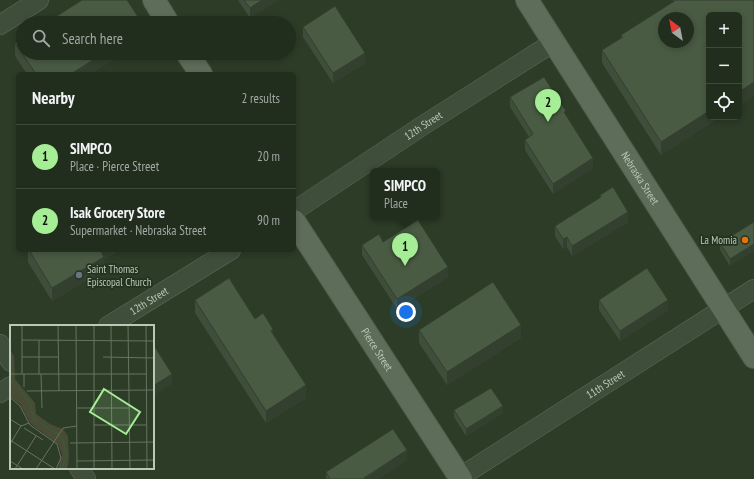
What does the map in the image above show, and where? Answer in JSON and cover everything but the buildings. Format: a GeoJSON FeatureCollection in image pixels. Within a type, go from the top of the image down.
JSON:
{"type":"FeatureCollection","features":[{"type":"Feature","properties":{"kind":"main road"},"geometry":{"type":"LineString","coordinates":[[154,0],[164,16]]}},
{"type":"Feature","properties":{"kind":"main road","name":"Nebraska Street"},"geometry":{"type":"LineString","coordinates":[[527,0],[754,357]]}},
{"type":"Feature","properties":{"kind":"main road"},"geometry":{"type":"LineString","coordinates":[[192,60],[200,72]]}},
{"type":"Feature","properties":{"kind":"main road","name":"Pierce Street"},"geometry":{"type":"LineString","coordinates":[[296,224],[459,478]]}},
{"type":"Feature","properties":{"kind":"street"},"geometry":{"type":"LineString","coordinates":[[0,25],[39,0]]}},
{"type":"Feature","properties":{"kind":"street","name":"12th Street"},"geometry":{"type":"LineString","coordinates":[[296,210],[422,126],[554,42]]}},
{"type":"Feature","properties":{"kind":"street","name":"12th Street"},"geometry":{"type":"LineString","coordinates":[[110,325],[228,252]]}},
{"type":"Feature","properties":{"kind":"street","name":"11th Street"},"geometry":{"type":"LineString","coordinates":[[459,478],[754,290]]}},
{"type":"Feature","properties":{"kind":"street"},"geometry":{"type":"LineString","coordinates":[[0,344],[10,360]]}},
{"type":"Feature","properties":{"kind":"street"},"geometry":{"type":"LineString","coordinates":[[0,393],[10,387]]}},
{"type":"Feature","properties":{"kind":"street"},"geometry":{"type":"LineString","coordinates":[[80,469],[86,479]]}},
{"type":"Feature","properties":{"kind":"place","name":"Isak Grocery Store"},"geometry":{"type":"Point","coordinates":[548,122]}},
{"type":"Feature","properties":{"kind":"place","name":"La Momia"},"geometry":{"type":"Point","coordinates":[745,240]}},
{"type":"Feature","properties":{"kind":"place","name":"SIMPCO"},"geometry":{"type":"Point","coordinates":[405,266]}},
{"type":"Feature","properties":{"kind":"place","name":"Saint Thomas Episcopal Church"},"geometry":{"type":"Point","coordinates":[79,275]}}]}
